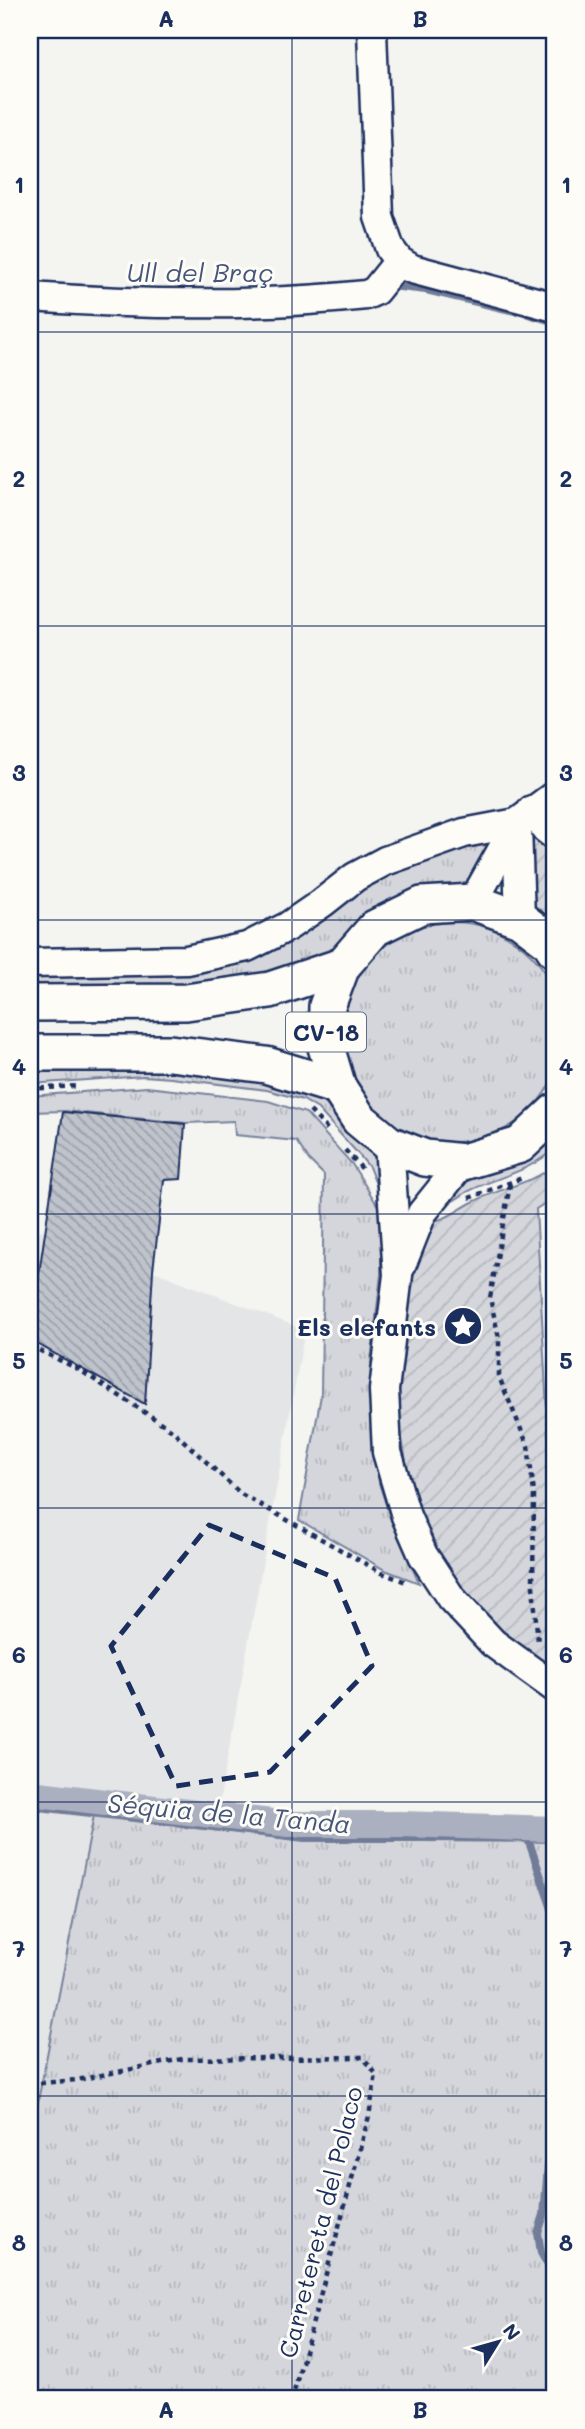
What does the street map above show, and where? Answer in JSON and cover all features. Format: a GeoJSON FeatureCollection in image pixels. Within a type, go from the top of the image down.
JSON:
{"type":"FeatureCollection","features":[{"type":"Feature","properties":{"kind":"main road","name":"CV-18"},"geometry":{"type":"LineString","coordinates":[[555,950],[549,941],[520,919],[473,902],[422,905],[375,928],[342,967],[327,1006],[326,1047],[338,1087],[359,1119],[389,1144],[425,1158],[463,1162],[520,1145],[555,1112]]}},
{"type":"Feature","properties":{"kind":"main road","name":"CV-18"},"geometry":{"type":"LineString","coordinates":[[30,1003],[186,1002],[270,990],[342,967]]}},
{"type":"Feature","properties":{"kind":"main road","name":"CV-18"},"geometry":{"type":"LineString","coordinates":[[30,1053],[170,1053],[266,1065],[338,1087]]}},
{"type":"Feature","properties":{"kind":"street"},"geometry":{"type":"LineString","coordinates":[[372,30],[379,217],[390,249],[400,261],[412,268],[555,307]]}},
{"type":"Feature","properties":{"kind":"street"},"geometry":{"type":"LineString","coordinates":[[30,297],[97,302],[239,305],[314,301],[366,295],[375,291],[400,261]]}},
{"type":"Feature","properties":{"kind":"street"},"geometry":{"type":"LineString","coordinates":[[30,964],[187,960],[247,947],[323,904],[355,877],[385,861],[464,833],[524,817],[555,794]]}},
{"type":"Feature","properties":{"kind":"street"},"geometry":{"type":"LineString","coordinates":[[524,817],[555,836]]}},
{"type":"Feature","properties":{"kind":"street"},"geometry":{"type":"LineString","coordinates":[[473,902],[524,817]]}},
{"type":"Feature","properties":{"kind":"street"},"geometry":{"type":"LineString","coordinates":[[520,919],[524,817]]}},
{"type":"Feature","properties":{"kind":"street"},"geometry":{"type":"LineString","coordinates":[[389,1144],[398,1275],[384,1390],[387,1452],[406,1516],[422,1555],[451,1598],[493,1643],[548,1684]]}},
{"type":"Feature","properties":{"kind":"street"},"geometry":{"type":"LineString","coordinates":[[398,1275],[422,1213],[463,1162]]}},
{"type":"Feature","properties":{"kind":"path"},"geometry":{"type":"LineString","coordinates":[[30,1089],[82,1085]]}},
{"type":"Feature","properties":{"kind":"path"},"geometry":{"type":"LineString","coordinates":[[309,1109],[364,1170],[377,1199],[393,1204]]}},
{"type":"Feature","properties":{"kind":"path"},"geometry":{"type":"LineString","coordinates":[[422,1213],[440,1215],[454,1210],[470,1197],[510,1184],[528,1174]]}},
{"type":"Feature","properties":{"kind":"path"},"geometry":{"type":"LineString","coordinates":[[510,1184],[490,1298],[499,1338],[499,1377],[528,1446],[534,1493],[533,1586],[548,1684]]}},
{"type":"Feature","properties":{"kind":"path"},"geometry":{"type":"LineString","coordinates":[[30,1346],[78,1369],[172,1430],[241,1494],[382,1573],[451,1598]]}},
{"type":"Feature","properties":{"kind":"path","name":"Carretereta del Polaco"},"geometry":{"type":"LineString","coordinates":[[30,2084],[77,2080],[182,2059],[363,2057],[376,2074],[369,2116],[292,2399]]}},
{"type":"Feature","properties":{"kind":"highlighted area"},"geometry":{"type":"Polygon","coordinates":[[[209,1525],[335,1578],[372,1666],[270,1772],[176,1786],[111,1646],[209,1525]]]}},
{"type":"Feature","properties":{"kind":"shaded area"},"geometry":{"type":"Polygon","coordinates":[[[48,1230],[305,1330],[111,2399],[30,2399],[30,1232],[48,1230]]]}},
{"type":"Feature","properties":{"kind":"green space"},"geometry":{"type":"Polygon","coordinates":[[[555,799],[555,928],[532,906],[523,843],[555,799]]]}},
{"type":"Feature","properties":{"kind":"green space"},"geometry":{"type":"Polygon","coordinates":[[[501,833],[475,885],[348,933],[328,953],[308,965],[212,986],[30,987],[30,967],[187,964],[357,882],[501,833]]]}},
{"type":"Feature","properties":{"kind":"green space"},"geometry":{"type":"Polygon","coordinates":[[[464,922],[495,930],[514,940],[531,954],[545,971],[555,990],[561,1010],[561,1054],[555,1074],[545,1093],[531,1110],[514,1124],[485,1138],[442,1142],[421,1138],[401,1129],[383,1117],[368,1102],[347,1064],[343,1021],[347,1000],[356,980],[368,962],[383,947],[421,926],[464,922]]]}},
{"type":"Feature","properties":{"kind":"green space"},"geometry":{"type":"Polygon","coordinates":[[[121,1065],[248,1076],[316,1095],[353,1136],[373,1153],[380,1167],[381,1197],[369,1167],[318,1109],[303,1100],[267,1090],[144,1076],[30,1084],[30,1066],[121,1065]]]}},
{"type":"Feature","properties":{"kind":"green space"},"geometry":{"type":"Polygon","coordinates":[[[147,1087],[268,1101],[306,1113],[352,1164],[381,1211],[381,1274],[371,1361],[370,1412],[379,1483],[391,1520],[419,1583],[385,1570],[299,1520],[321,1395],[324,1175],[296,1141],[235,1135],[234,1121],[186,1123],[64,1111],[30,1112],[30,1096],[147,1087]]]}},
{"type":"Feature","properties":{"kind":"green space"},"geometry":{"type":"Polygon","coordinates":[[[555,1137],[555,1148],[534,1163],[438,1207],[453,1189],[468,1180],[517,1164],[555,1137]]]}},
{"type":"Feature","properties":{"kind":"green space"},"geometry":{"type":"Polygon","coordinates":[[[555,1165],[555,1197],[536,1209],[555,1555],[555,1671],[501,1630],[467,1597],[438,1557],[419,1511],[408,1473],[397,1384],[410,1280],[428,1222],[446,1217],[483,1197],[536,1177],[555,1165]]]}},
{"type":"Feature","properties":{"kind":"green space"},"geometry":{"type":"Polygon","coordinates":[[[94,1815],[304,1841],[555,1841],[555,2399],[30,2399],[30,2142],[94,1815]]]}},
{"type":"Feature","properties":{"kind":"building"},"geometry":{"type":"Polygon","coordinates":[[[63,1112],[185,1124],[181,1179],[164,1180],[153,1270],[145,1404],[34,1342],[31,1327],[63,1112]]]}},
{"type":"Feature","properties":{"kind":"waterway","name":"Ull del Braç"},"geometry":{"type":"LineString","coordinates":[[391,286],[426,290],[515,311]]}},
{"type":"Feature","properties":{"kind":"waterway","name":"Ull del Braç"},"geometry":{"type":"LineString","coordinates":[[528,314],[555,322]]}},
{"type":"Feature","properties":{"kind":"waterway","name":"Séquia de la Tanda"},"geometry":{"type":"LineString","coordinates":[[30,1793],[288,1824],[401,1824],[555,1829]]}},
{"type":"Feature","properties":{"kind":"waterway"},"geometry":{"type":"LineString","coordinates":[[30,1806],[299,1837],[555,1839]]}},
{"type":"Feature","properties":{"kind":"waterway"},"geometry":{"type":"LineString","coordinates":[[527,1828],[528,1839],[555,1918]]}},
{"type":"Feature","properties":{"kind":"waterway"},"geometry":{"type":"LineString","coordinates":[[555,2120],[544,2215],[538,2233],[541,2253],[555,2277]]}},
{"type":"Feature","properties":{"kind":"place","name":"Els elefants"},"geometry":{"type":"Point","coordinates":[463,1326]}}]}
